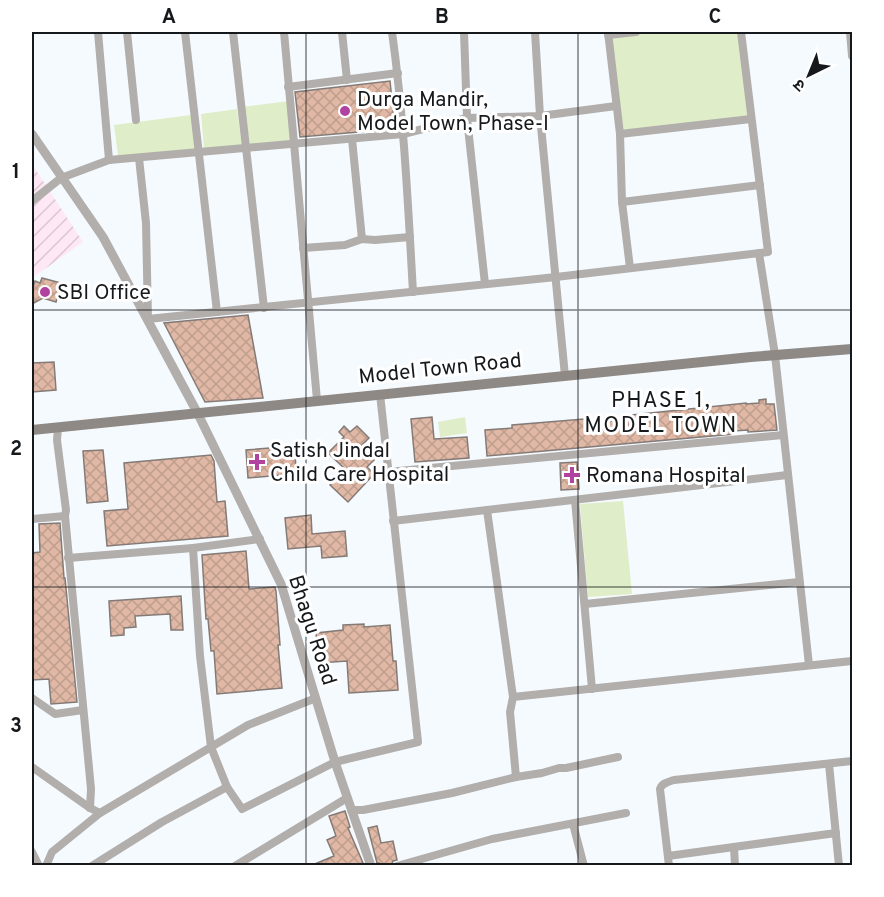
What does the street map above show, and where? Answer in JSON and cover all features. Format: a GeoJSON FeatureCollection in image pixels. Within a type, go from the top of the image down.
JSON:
{"type":"FeatureCollection","features":[{"type":"Feature","properties":{"kind":"main road","name":"Model Town Road"},"geometry":{"type":"LineString","coordinates":[[32,430],[316,400],[852,349]]}},
{"type":"Feature","properties":{"kind":"street"},"geometry":{"type":"LineString","coordinates":[[98,32],[109,160]]}},
{"type":"Feature","properties":{"kind":"street"},"geometry":{"type":"LineString","coordinates":[[127,32],[136,120]]}},
{"type":"Feature","properties":{"kind":"street"},"geometry":{"type":"LineString","coordinates":[[185,32],[217,312]]}},
{"type":"Feature","properties":{"kind":"street"},"geometry":{"type":"LineString","coordinates":[[233,32],[264,308]]}},
{"type":"Feature","properties":{"kind":"street"},"geometry":{"type":"LineString","coordinates":[[284,32],[316,400]]}},
{"type":"Feature","properties":{"kind":"street"},"geometry":{"type":"LineString","coordinates":[[342,32],[347,80]]}},
{"type":"Feature","properties":{"kind":"street"},"geometry":{"type":"LineString","coordinates":[[392,32],[404,134],[413,291]]}},
{"type":"Feature","properties":{"kind":"street"},"geometry":{"type":"LineString","coordinates":[[464,32],[467,118],[485,284]]}},
{"type":"Feature","properties":{"kind":"street"},"geometry":{"type":"LineString","coordinates":[[536,32],[540,116],[565,376]]}},
{"type":"Feature","properties":{"kind":"street"},"geometry":{"type":"LineString","coordinates":[[630,268],[622,202],[620,134],[608,33],[636,32]]}},
{"type":"Feature","properties":{"kind":"street"},"geometry":{"type":"LineString","coordinates":[[139,158],[146,223],[148,319],[555,277],[768,252],[741,32]]}},
{"type":"Feature","properties":{"kind":"street"},"geometry":{"type":"LineString","coordinates":[[850,32],[852,53]]}},
{"type":"Feature","properties":{"kind":"street"},"geometry":{"type":"LineString","coordinates":[[288,87],[398,73]]}},
{"type":"Feature","properties":{"kind":"street"},"geometry":{"type":"LineString","coordinates":[[32,201],[61,178],[109,160],[404,134],[467,118],[540,116],[616,106]]}},
{"type":"Feature","properties":{"kind":"street"},"geometry":{"type":"LineString","coordinates":[[620,134],[751,118]]}},
{"type":"Feature","properties":{"kind":"street","name":"Bhagu Road"},"geometry":{"type":"LineString","coordinates":[[32,134],[103,237],[198,414],[282,584],[335,762],[370,866]]}},
{"type":"Feature","properties":{"kind":"street"},"geometry":{"type":"LineString","coordinates":[[352,139],[362,239]]}},
{"type":"Feature","properties":{"kind":"street"},"geometry":{"type":"LineString","coordinates":[[622,202],[760,185]]}},
{"type":"Feature","properties":{"kind":"street"},"geometry":{"type":"LineString","coordinates":[[303,248],[345,245],[362,239],[410,237]]}},
{"type":"Feature","properties":{"kind":"street"},"geometry":{"type":"LineString","coordinates":[[759,253],[775,355],[809,665]]}},
{"type":"Feature","properties":{"kind":"street"},"geometry":{"type":"LineString","coordinates":[[193,548],[200,656],[211,747],[227,787],[242,809],[335,762],[418,742],[380,394]]}},
{"type":"Feature","properties":{"kind":"street"},"geometry":{"type":"LineString","coordinates":[[58,428],[57,440],[66,510],[64,516],[91,789],[90,808]]}},
{"type":"Feature","properties":{"kind":"street"},"geometry":{"type":"LineString","coordinates":[[388,472],[783,435]]}},
{"type":"Feature","properties":{"kind":"street"},"geometry":{"type":"LineString","coordinates":[[393,521],[787,475]]}},
{"type":"Feature","properties":{"kind":"street"},"geometry":{"type":"LineString","coordinates":[[575,500],[591,688]]}},
{"type":"Feature","properties":{"kind":"street"},"geometry":{"type":"LineString","coordinates":[[487,510],[513,697],[510,712],[516,777]]}},
{"type":"Feature","properties":{"kind":"street"},"geometry":{"type":"LineString","coordinates":[[32,519],[64,516]]}},
{"type":"Feature","properties":{"kind":"street"},"geometry":{"type":"LineString","coordinates":[[68,558],[193,548],[260,539]]}},
{"type":"Feature","properties":{"kind":"street"},"geometry":{"type":"LineString","coordinates":[[585,604],[800,582]]}},
{"type":"Feature","properties":{"kind":"street"},"geometry":{"type":"LineString","coordinates":[[513,697],[852,661]]}},
{"type":"Feature","properties":{"kind":"street"},"geometry":{"type":"LineString","coordinates":[[32,698],[55,714],[83,710]]}},
{"type":"Feature","properties":{"kind":"street"},"geometry":{"type":"LineString","coordinates":[[46,866],[52,852],[100,813],[248,725],[316,698]]}},
{"type":"Feature","properties":{"kind":"street"},"geometry":{"type":"LineString","coordinates":[[351,810],[363,810],[452,793],[516,777],[618,757]]}},
{"type":"Feature","properties":{"kind":"street"},"geometry":{"type":"LineString","coordinates":[[669,866],[660,789],[665,783],[674,780],[852,761]]}},
{"type":"Feature","properties":{"kind":"street"},"geometry":{"type":"LineString","coordinates":[[829,764],[839,866]]}},
{"type":"Feature","properties":{"kind":"street"},"geometry":{"type":"LineString","coordinates":[[32,767],[100,813]]}},
{"type":"Feature","properties":{"kind":"street"},"geometry":{"type":"LineString","coordinates":[[92,866],[162,822],[227,787]]}},
{"type":"Feature","properties":{"kind":"street"},"geometry":{"type":"LineString","coordinates":[[235,866],[347,798]]}},
{"type":"Feature","properties":{"kind":"street"},"geometry":{"type":"LineString","coordinates":[[397,866],[492,839],[626,813]]}},
{"type":"Feature","properties":{"kind":"street"},"geometry":{"type":"LineString","coordinates":[[573,824],[584,866]]}},
{"type":"Feature","properties":{"kind":"street"},"geometry":{"type":"LineString","coordinates":[[668,856],[836,833]]}},
{"type":"Feature","properties":{"kind":"street"},"geometry":{"type":"LineString","coordinates":[[734,847],[735,866]]}},
{"type":"Feature","properties":{"kind":"street"},"geometry":{"type":"LineString","coordinates":[[32,852],[39,866]]}},
{"type":"Feature","properties":{"kind":"shaded area"},"geometry":{"type":"Polygon","coordinates":[[[32,164],[83,242],[32,278],[32,164]]]}},
{"type":"Feature","properties":{"kind":"green space"},"geometry":{"type":"Polygon","coordinates":[[[636,32],[741,32],[751,119],[620,134],[608,35],[636,32]]]}},
{"type":"Feature","properties":{"kind":"green space"},"geometry":{"type":"Polygon","coordinates":[[[289,101],[295,144],[246,148],[242,107],[289,101]]]}},
{"type":"Feature","properties":{"kind":"green space"},"geometry":{"type":"Polygon","coordinates":[[[237,109],[242,146],[204,149],[201,114],[237,109]]]}},
{"type":"Feature","properties":{"kind":"green space"},"geometry":{"type":"Polygon","coordinates":[[[191,115],[196,150],[118,156],[114,125],[191,115]]]}},
{"type":"Feature","properties":{"kind":"green space"},"geometry":{"type":"Polygon","coordinates":[[[465,417],[467,433],[440,437],[438,422],[465,417]]]}},
{"type":"Feature","properties":{"kind":"green space"},"geometry":{"type":"Polygon","coordinates":[[[623,501],[632,594],[588,597],[580,504],[623,501]]]}},
{"type":"Feature","properties":{"kind":"building","name":"Durga Mandir, Model Town, Phase-I"},"geometry":{"type":"Polygon","coordinates":[[[390,81],[395,129],[300,137],[295,92],[390,81]]]}},
{"type":"Feature","properties":{"kind":"building","name":"SBI Office"},"geometry":{"type":"Polygon","coordinates":[[[42,278],[61,283],[56,302],[43,298],[32,304],[32,283],[34,284],[35,281],[40,283],[42,278]]]}},
{"type":"Feature","properties":{"kind":"building"},"geometry":{"type":"Polygon","coordinates":[[[248,315],[263,398],[205,402],[164,323],[248,315]]]}},
{"type":"Feature","properties":{"kind":"building"},"geometry":{"type":"Polygon","coordinates":[[[54,362],[56,390],[32,392],[32,363],[54,362]]]}},
{"type":"Feature","properties":{"kind":"building"},"geometry":{"type":"Polygon","coordinates":[[[766,399],[766,404],[774,404],[777,430],[733,431],[734,434],[487,456],[485,430],[512,428],[512,425],[584,419],[585,423],[633,419],[632,415],[759,403],[759,400],[766,399]]]}},
{"type":"Feature","properties":{"kind":"building"},"geometry":{"type":"Polygon","coordinates":[[[432,417],[434,439],[467,437],[469,458],[415,462],[411,419],[432,417]]]}},
{"type":"Feature","properties":{"kind":"building"},"geometry":{"type":"Polygon","coordinates":[[[344,426],[350,432],[357,426],[369,438],[360,447],[374,460],[367,467],[374,474],[348,502],[330,485],[345,469],[328,453],[344,437],[339,432],[344,426]]]}},
{"type":"Feature","properties":{"kind":"building"},"geometry":{"type":"Polygon","coordinates":[[[294,446],[297,476],[248,478],[246,450],[294,446]]]}},
{"type":"Feature","properties":{"kind":"building"},"geometry":{"type":"Polygon","coordinates":[[[103,450],[108,501],[87,503],[83,451],[103,450]]]}},
{"type":"Feature","properties":{"kind":"building"},"geometry":{"type":"Polygon","coordinates":[[[211,455],[214,461],[217,502],[225,501],[228,536],[107,546],[104,511],[128,509],[124,463],[211,455]]]}},
{"type":"Feature","properties":{"kind":"building"},"geometry":{"type":"Polygon","coordinates":[[[577,462],[579,489],[561,490],[560,463],[577,462]]]}},
{"type":"Feature","properties":{"kind":"building"},"geometry":{"type":"Polygon","coordinates":[[[311,515],[312,534],[345,531],[347,556],[322,558],[321,546],[288,549],[285,518],[311,515]]]}},
{"type":"Feature","properties":{"kind":"building"},"geometry":{"type":"Polygon","coordinates":[[[60,523],[77,702],[51,704],[49,679],[32,680],[32,553],[40,552],[39,524],[60,523]]]}},
{"type":"Feature","properties":{"kind":"building"},"geometry":{"type":"Polygon","coordinates":[[[246,551],[249,589],[275,587],[282,688],[217,694],[214,651],[211,651],[208,619],[206,619],[202,555],[246,551]]]}},
{"type":"Feature","properties":{"kind":"building"},"geometry":{"type":"Polygon","coordinates":[[[181,596],[183,630],[171,630],[170,614],[135,616],[136,627],[124,628],[124,635],[111,636],[109,601],[181,596]]]}},
{"type":"Feature","properties":{"kind":"building"},"geometry":{"type":"Polygon","coordinates":[[[364,624],[364,627],[390,625],[398,690],[349,693],[347,661],[319,663],[316,633],[343,630],[343,625],[364,624]]]}},
{"type":"Feature","properties":{"kind":"building"},"geometry":{"type":"Polygon","coordinates":[[[345,811],[350,827],[348,828],[363,863],[357,866],[310,866],[334,856],[327,840],[336,836],[329,816],[345,811]]]}},
{"type":"Feature","properties":{"kind":"building"},"geometry":{"type":"Polygon","coordinates":[[[377,826],[381,843],[393,841],[397,860],[393,861],[391,866],[379,866],[377,863],[368,828],[377,826]]]}},
{"type":"Feature","properties":{"kind":"place","name":"Durga Mandir, Model Town, Phase-I"},"geometry":{"type":"Point","coordinates":[345,111]}},
{"type":"Feature","properties":{"kind":"place","name":"SBI Office"},"geometry":{"type":"Point","coordinates":[45,292]}},
{"type":"Feature","properties":{"kind":"place","name":"Satish Jindal Child Care Hospital"},"geometry":{"type":"Point","coordinates":[257,462]}},
{"type":"Feature","properties":{"kind":"place","name":"Romana Hospital"},"geometry":{"type":"Point","coordinates":[572,475]}},
{"type":"Feature","properties":{"kind":"district","name":"PHASE 1, MODEL TOWN"},"geometry":{"type":"Point","coordinates":[661,412]}}]}
